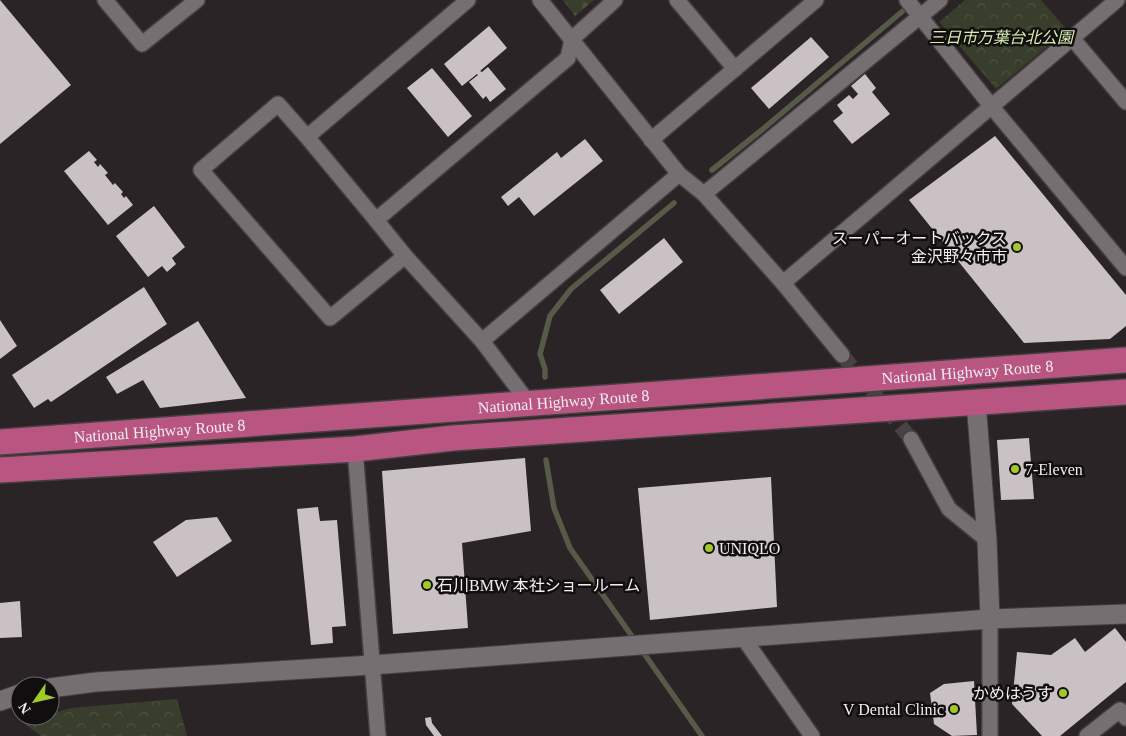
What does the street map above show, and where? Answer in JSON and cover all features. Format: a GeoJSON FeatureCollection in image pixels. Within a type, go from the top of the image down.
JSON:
{"type":"FeatureCollection","features":[{"type":"Feature","properties":{"kind":"highway","name":"National Highway Route 8"},"geometry":{"type":"LineString","coordinates":[[0,442],[528,402],[601,399],[1126,360]]}},
{"type":"Feature","properties":{"kind":"highway","name":"National Highway Route 8"},"geometry":{"type":"LineString","coordinates":[[0,470],[355,449],[453,438],[976,402],[1126,394]]}},
{"type":"Feature","properties":{"kind":"street"},"geometry":{"type":"LineString","coordinates":[[105,0],[142,44],[197,0]]}},
{"type":"Feature","properties":{"kind":"street"},"geometry":{"type":"LineString","coordinates":[[308,137],[468,0]]}},
{"type":"Feature","properties":{"kind":"street"},"geometry":{"type":"LineString","coordinates":[[540,0],[679,174],[704,194],[783,282],[842,355]]}},
{"type":"Feature","properties":{"kind":"street"},"geometry":{"type":"LineString","coordinates":[[376,220],[568,58],[572,39],[615,0]]}},
{"type":"Feature","properties":{"kind":"street"},"geometry":{"type":"LineString","coordinates":[[678,0],[735,69]]}},
{"type":"Feature","properties":{"kind":"street"},"geometry":{"type":"LineString","coordinates":[[906,0],[1126,268]]}},
{"type":"Feature","properties":{"kind":"street"},"geometry":{"type":"LineString","coordinates":[[704,194],[940,0]]}},
{"type":"Feature","properties":{"kind":"street"},"geometry":{"type":"LineString","coordinates":[[783,282],[1118,0]]}},
{"type":"Feature","properties":{"kind":"street"},"geometry":{"type":"LineString","coordinates":[[651,140],[813,1]]}},
{"type":"Feature","properties":{"kind":"street"},"geometry":{"type":"LineString","coordinates":[[1072,38],[1126,102]]}},
{"type":"Feature","properties":{"kind":"street"},"geometry":{"type":"LineString","coordinates":[[405,256],[330,318],[202,170],[278,104],[308,137],[405,256],[482,341],[528,402]]}},
{"type":"Feature","properties":{"kind":"street"},"geometry":{"type":"LineString","coordinates":[[482,341],[679,174]]}},
{"type":"Feature","properties":{"kind":"street"},"geometry":{"type":"LineString","coordinates":[[976,402],[987,540],[990,619],[990,736]]}},
{"type":"Feature","properties":{"kind":"street"},"geometry":{"type":"LineString","coordinates":[[911,439],[949,509],[987,540]]}},
{"type":"Feature","properties":{"kind":"street"},"geometry":{"type":"LineString","coordinates":[[355,449],[378,736]]}},
{"type":"Feature","properties":{"kind":"street"},"geometry":{"type":"LineString","coordinates":[[60,687],[96,682],[372,665],[990,619],[1126,614]]}},
{"type":"Feature","properties":{"kind":"street"},"geometry":{"type":"LineString","coordinates":[[742,636],[812,736]]}},
{"type":"Feature","properties":{"kind":"street"},"geometry":{"type":"LineString","coordinates":[[1087,736],[1124,711]]}},
{"type":"Feature","properties":{"kind":"green space"},"geometry":{"type":"Polygon","coordinates":[[[563,0],[594,0],[575,16],[563,0]]]}},
{"type":"Feature","properties":{"kind":"green space","name":"三日市万葉台北公園"},"geometry":{"type":"Polygon","coordinates":[[[965,0],[1041,0],[1067,30],[996,89],[939,22],[965,0]]]}},
{"type":"Feature","properties":{"kind":"green space"},"geometry":{"type":"Polygon","coordinates":[[[177,699],[187,736],[41,736],[27,726],[60,726],[60,711],[71,708],[177,699]]]}},
{"type":"Feature","properties":{"kind":"building"},"geometry":{"type":"Polygon","coordinates":[[[0,0],[71,85],[0,144],[0,0]]]}},
{"type":"Feature","properties":{"kind":"building"},"geometry":{"type":"Polygon","coordinates":[[[489,26],[507,48],[480,71],[482,72],[488,67],[506,89],[490,102],[486,96],[483,99],[469,82],[477,74],[462,86],[444,64],[489,26]]]}},
{"type":"Feature","properties":{"kind":"building"},"geometry":{"type":"Polygon","coordinates":[[[811,37],[829,57],[769,109],[751,88],[811,37]]]}},
{"type":"Feature","properties":{"kind":"building"},"geometry":{"type":"Polygon","coordinates":[[[432,68],[472,116],[448,137],[407,88],[432,68]]]}},
{"type":"Feature","properties":{"kind":"building"},"geometry":{"type":"Polygon","coordinates":[[[865,74],[876,88],[872,92],[890,114],[852,144],[833,121],[843,113],[837,105],[849,95],[853,99],[858,94],[851,86],[865,74]]]}},
{"type":"Feature","properties":{"kind":"building","name":"スーパーオートバックス 金沢野々市市"},"geometry":{"type":"Polygon","coordinates":[[[995,136],[1126,295],[1126,326],[1110,339],[1024,343],[909,200],[995,136]]]}},
{"type":"Feature","properties":{"kind":"building"},"geometry":{"type":"Polygon","coordinates":[[[585,139],[603,161],[534,216],[519,197],[508,206],[501,197],[557,152],[561,158],[585,139]]]}},
{"type":"Feature","properties":{"kind":"building"},"geometry":{"type":"Polygon","coordinates":[[[89,151],[97,160],[94,162],[98,167],[100,164],[108,173],[105,175],[113,185],[115,183],[123,192],[121,194],[124,198],[126,196],[133,205],[108,225],[64,171],[89,151]]]}},
{"type":"Feature","properties":{"kind":"building"},"geometry":{"type":"Polygon","coordinates":[[[154,206],[185,247],[172,258],[176,264],[167,272],[162,266],[148,277],[116,236],[154,206]]]}},
{"type":"Feature","properties":{"kind":"building"},"geometry":{"type":"Polygon","coordinates":[[[664,238],[683,262],[619,314],[600,290],[664,238]]]}},
{"type":"Feature","properties":{"kind":"building"},"geometry":{"type":"Polygon","coordinates":[[[144,287],[167,324],[51,402],[48,399],[34,408],[12,375],[144,287]]]}},
{"type":"Feature","properties":{"kind":"building"},"geometry":{"type":"Polygon","coordinates":[[[0,320],[17,346],[0,359],[0,320]]]}},
{"type":"Feature","properties":{"kind":"building"},"geometry":{"type":"Polygon","coordinates":[[[198,321],[246,398],[160,408],[143,380],[117,394],[106,377],[198,321]]]}},
{"type":"Feature","properties":{"kind":"building","name":"7-Eleven"},"geometry":{"type":"Polygon","coordinates":[[[1029,438],[1034,499],[1001,500],[997,440],[1029,438]]]}},
{"type":"Feature","properties":{"kind":"building","name":"石川BMW 本社ショールーム"},"geometry":{"type":"Polygon","coordinates":[[[525,458],[531,531],[462,543],[468,628],[393,634],[382,471],[525,458]]]}},
{"type":"Feature","properties":{"kind":"building","name":"UNIQLO"},"geometry":{"type":"Polygon","coordinates":[[[771,477],[777,607],[650,620],[638,488],[771,477]]]}},
{"type":"Feature","properties":{"kind":"building"},"geometry":{"type":"Polygon","coordinates":[[[318,507],[320,521],[337,520],[346,626],[332,627],[333,643],[311,645],[297,509],[318,507]]]}},
{"type":"Feature","properties":{"kind":"building"},"geometry":{"type":"Polygon","coordinates":[[[217,517],[232,541],[177,577],[153,542],[186,520],[217,517]]]}},
{"type":"Feature","properties":{"kind":"building"},"geometry":{"type":"Polygon","coordinates":[[[20,601],[22,637],[0,638],[0,603],[20,601]]]}},
{"type":"Feature","properties":{"kind":"building","name":"かめはうす"},"geometry":{"type":"Polygon","coordinates":[[[1115,628],[1126,642],[1126,682],[1060,736],[1042,736],[1012,704],[1017,652],[1051,655],[1075,638],[1085,652],[1115,628]]]}},
{"type":"Feature","properties":{"kind":"building","name":"V Dental Clinic"},"geometry":{"type":"Polygon","coordinates":[[[974,681],[977,735],[952,736],[934,724],[930,693],[944,684],[974,681]]]}},
{"type":"Feature","properties":{"kind":"building"},"geometry":{"type":"Polygon","coordinates":[[[431,717],[432,723],[442,736],[434,736],[426,725],[425,718],[431,717]]]}},
{"type":"Feature","properties":{"kind":"waterway"},"geometry":{"type":"LineString","coordinates":[[712,170],[904,10]]}},
{"type":"Feature","properties":{"kind":"waterway"},"geometry":{"type":"LineString","coordinates":[[545,377],[545,369],[540,354],[550,316],[571,289],[674,203]]}},
{"type":"Feature","properties":{"kind":"waterway"},"geometry":{"type":"LineString","coordinates":[[546,460],[554,508],[570,548],[702,736]]}},
{"type":"Feature","properties":{"kind":"tunnel"},"geometry":{"type":"LineString","coordinates":[[842,355],[911,439]]}},
{"type":"Feature","properties":{"kind":"place","name":"スーパーオートバックス 金沢野々市市"},"geometry":{"type":"Point","coordinates":[1017,247]}},
{"type":"Feature","properties":{"kind":"place","name":"7-Eleven"},"geometry":{"type":"Point","coordinates":[1015,469]}},
{"type":"Feature","properties":{"kind":"place","name":"UNIQLO"},"geometry":{"type":"Point","coordinates":[709,548]}},
{"type":"Feature","properties":{"kind":"place","name":"石川BMW 本社ショールーム"},"geometry":{"type":"Point","coordinates":[427,585]}},
{"type":"Feature","properties":{"kind":"place","name":"かめはうす"},"geometry":{"type":"Point","coordinates":[1063,693]}},
{"type":"Feature","properties":{"kind":"place","name":"V Dental Clinic"},"geometry":{"type":"Point","coordinates":[954,709]}}]}
